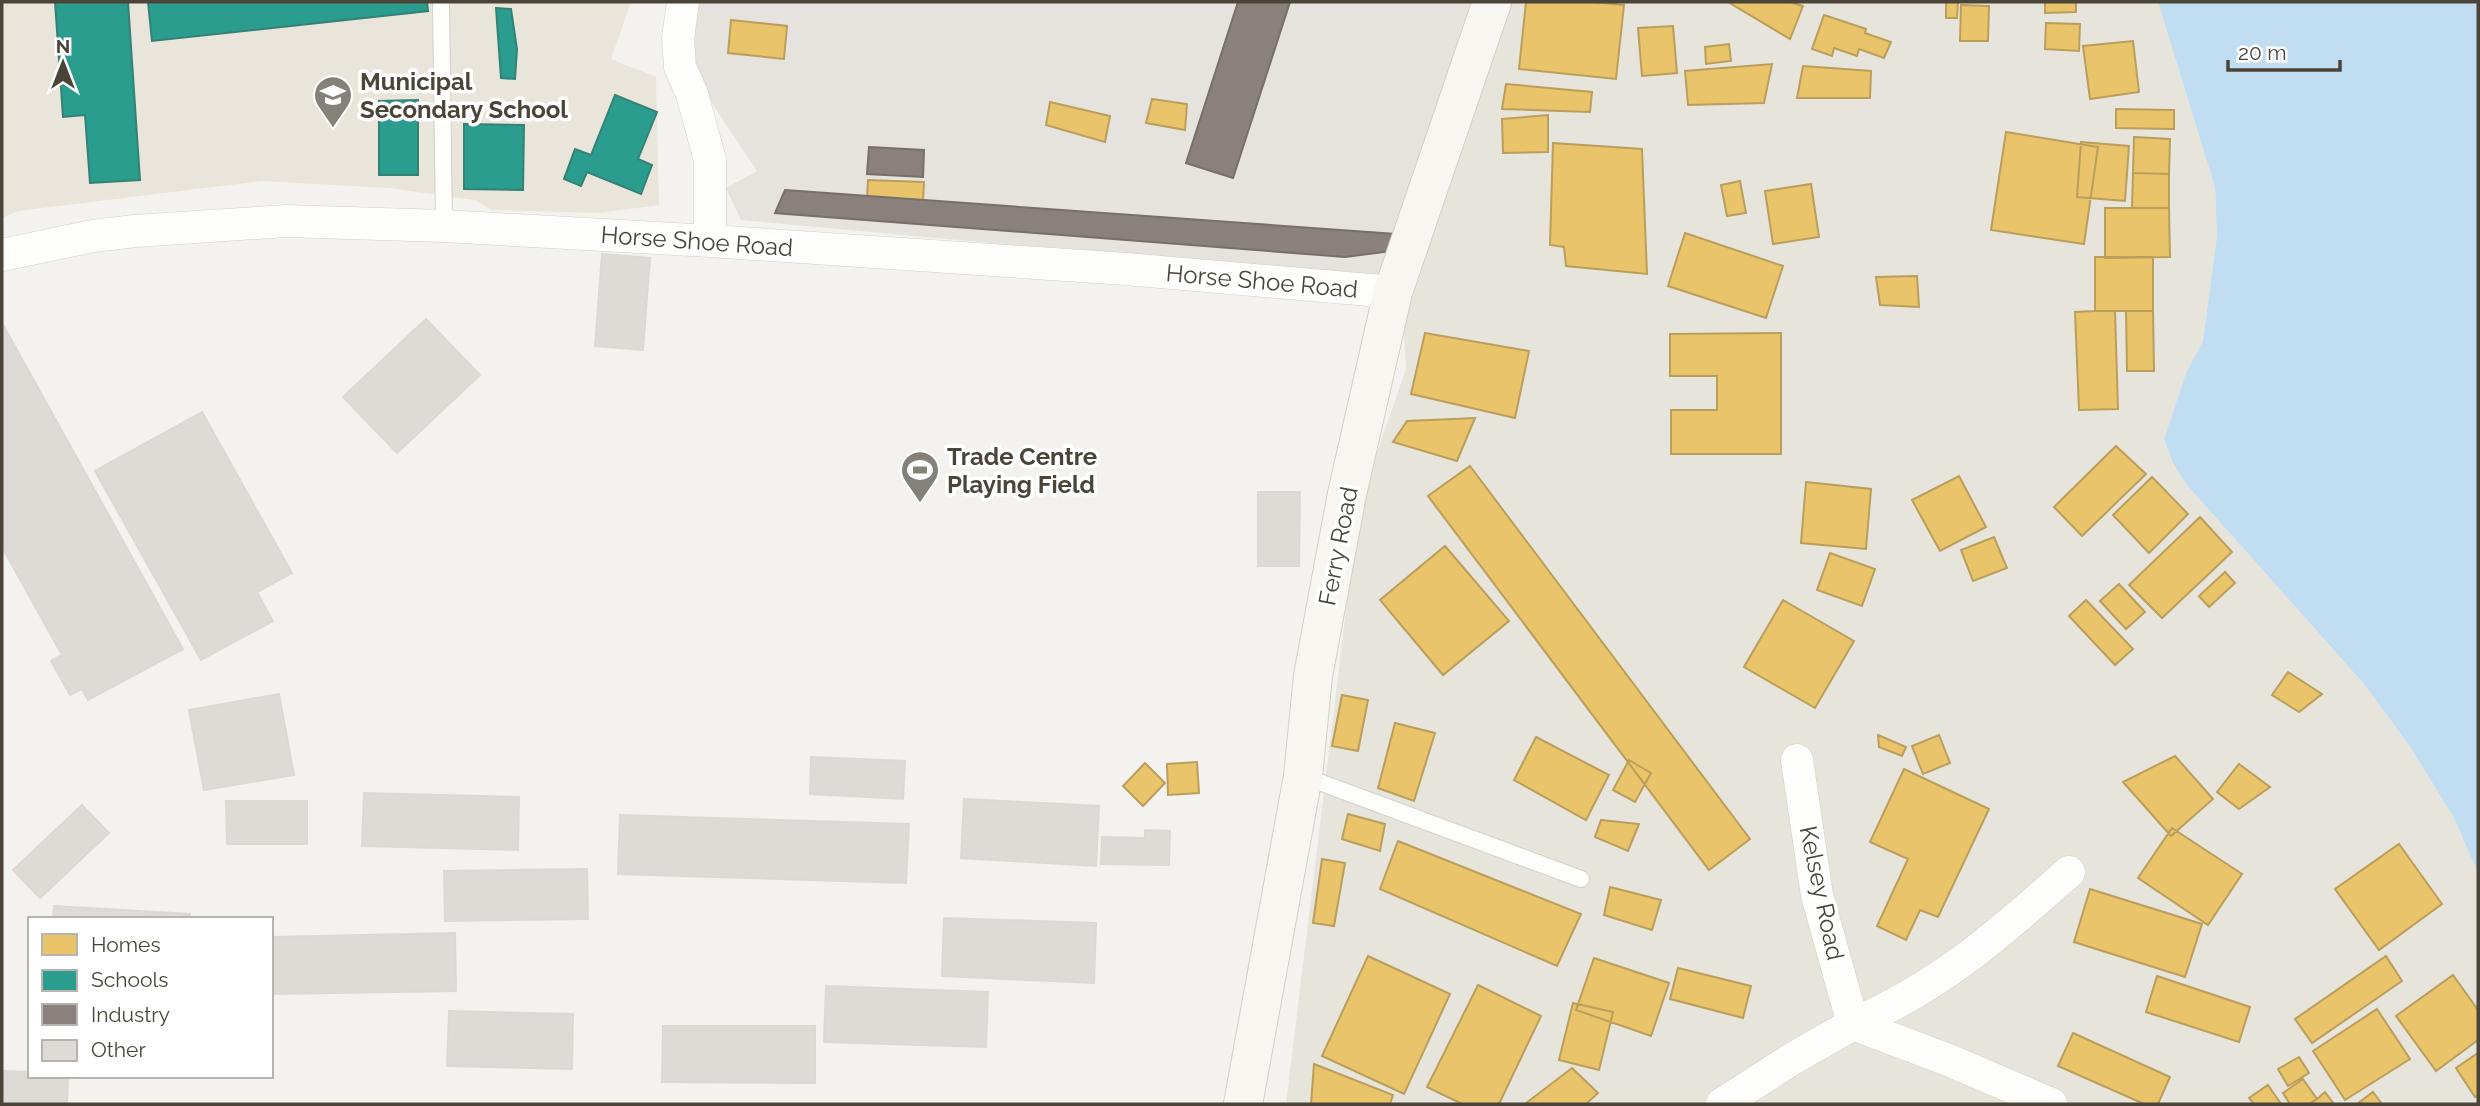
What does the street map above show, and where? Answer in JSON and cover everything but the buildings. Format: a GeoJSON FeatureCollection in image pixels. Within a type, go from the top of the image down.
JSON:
{"type":"FeatureCollection","features":[{"type":"Feature","properties":{"kind":"street"},"geometry":{"type":"LineString","coordinates":[[683,2],[678,38],[680,67],[692,94],[710,160],[710,241]]}},
{"type":"Feature","properties":{"kind":"street","name":"Ferry Road"},"geometry":{"type":"LineString","coordinates":[[1243,1104],[1303,776],[1313,676],[1347,494],[1393,292],[1492,2]]}},
{"type":"Feature","properties":{"kind":"street","name":"Horse Shoe Road"},"geometry":{"type":"LineString","coordinates":[[2,255],[93,236],[168,227],[286,221],[444,226],[710,241],[1126,269],[1393,292]]}},
{"type":"Feature","properties":{"kind":"street","name":"Kelsey Road"},"geometry":{"type":"LineString","coordinates":[[1797,760],[1817,895],[1853,1024]]}},
{"type":"Feature","properties":{"kind":"street"},"geometry":{"type":"LineString","coordinates":[[1722,1104],[1853,1024],[1888,1009],[1937,981],[2002,932],[2069,872]]}},
{"type":"Feature","properties":{"kind":"street"},"geometry":{"type":"LineString","coordinates":[[1853,1024],[1964,1066],[2050,1104]]}},
{"type":"Feature","properties":{"kind":"lane"},"geometry":{"type":"LineString","coordinates":[[441,2],[444,226]]}},
{"type":"Feature","properties":{"kind":"lane"},"geometry":{"type":"LineString","coordinates":[[1303,776],[1581,879]]}},
{"type":"Feature","properties":{"kind":"shaded area","name":"Municipal Secondary School"},"geometry":{"type":"Polygon","coordinates":[[[2,2],[631,2],[611,59],[656,77],[659,205],[599,213],[491,210],[475,200],[389,188],[262,181],[18,211],[2,218],[2,2]]]}},
{"type":"Feature","properties":{"kind":"shaded area"},"geometry":{"type":"Polygon","coordinates":[[[689,2],[1494,2],[1367,304],[1133,256],[741,220],[726,188],[757,171],[688,67],[689,2]]]}},
{"type":"Feature","properties":{"kind":"shaded area"},"geometry":{"type":"Polygon","coordinates":[[[1494,2],[2158,2],[2215,186],[2217,236],[2203,341],[2186,373],[2164,439],[2172,461],[2186,484],[2364,684],[2409,745],[2454,818],[2478,873],[2478,1104],[1286,1104],[1359,504],[1406,369],[1403,320],[1494,2]]]}},
{"type":"Feature","properties":{"kind":"water"},"geometry":{"type":"Polygon","coordinates":[[[2158,2],[2478,2],[2478,873],[2454,818],[2409,745],[2364,684],[2186,484],[2172,461],[2164,439],[2186,373],[2203,341],[2217,236],[2215,187],[2158,2]]]}},
{"type":"Feature","properties":{"kind":"place","name":"Municipal Secondary School"},"geometry":{"type":"Point","coordinates":[333,129]}},
{"type":"Feature","properties":{"kind":"place","name":"Trade Centre Playing Field"},"geometry":{"type":"Point","coordinates":[920,504]}}]}
